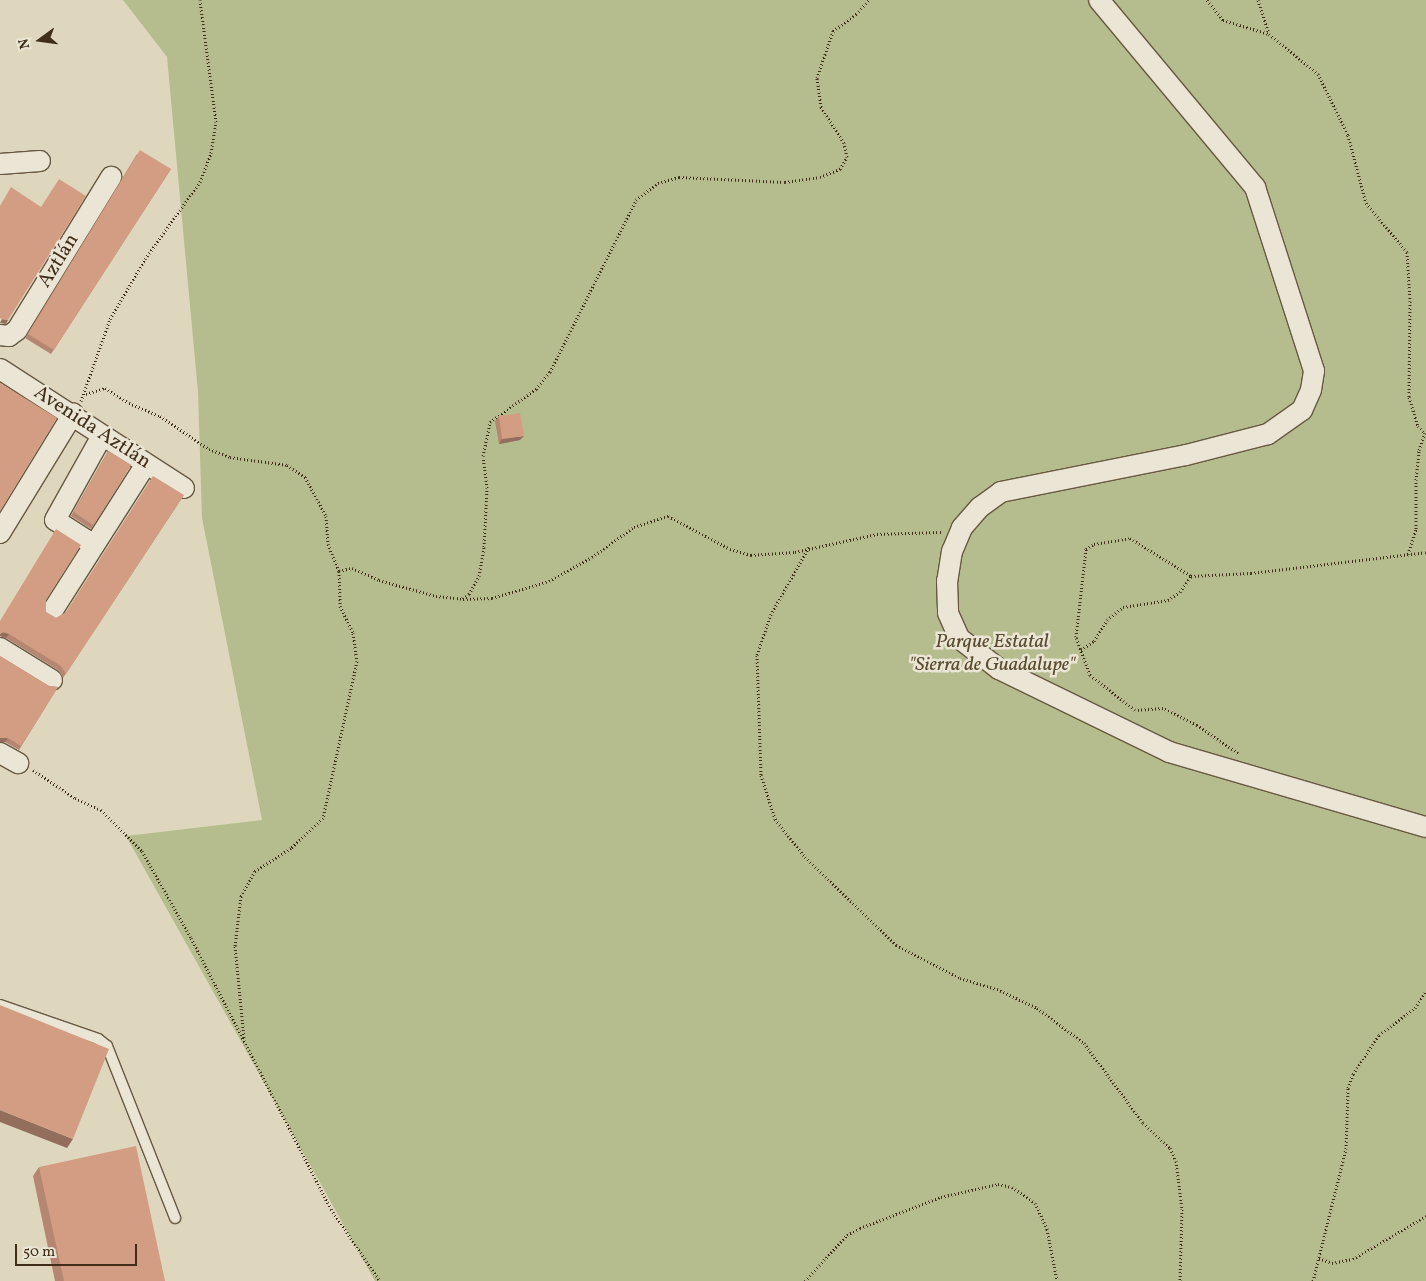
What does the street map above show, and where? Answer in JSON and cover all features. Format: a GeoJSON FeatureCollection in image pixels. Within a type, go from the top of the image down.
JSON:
{"type":"FeatureCollection","features":[{"type":"Feature","properties":{"kind":"street"},"geometry":{"type":"LineString","coordinates":[[1099,0],[1255,187],[1314,371],[1311,390],[1302,410],[1268,434],[1186,455],[1001,492],[980,507],[962,528],[952,551],[947,581],[948,613],[959,638],[974,653],[998,669],[1169,752],[1426,828]]}},
{"type":"Feature","properties":{"kind":"street"},"geometry":{"type":"LineString","coordinates":[[0,164],[40,161]]}},
{"type":"Feature","properties":{"kind":"street","name":"Aztlán"},"geometry":{"type":"LineString","coordinates":[[0,335],[9,336],[16,330],[111,177]]}},
{"type":"Feature","properties":{"kind":"street","name":"Avenida Aztlán"},"geometry":{"type":"LineString","coordinates":[[0,369],[184,488]]}},
{"type":"Feature","properties":{"kind":"street"},"geometry":{"type":"LineString","coordinates":[[0,533],[72,414]]}},
{"type":"Feature","properties":{"kind":"street"},"geometry":{"type":"LineString","coordinates":[[94,545],[55,520],[102,436]]}},
{"type":"Feature","properties":{"kind":"street"},"geometry":{"type":"LineString","coordinates":[[53,610],[146,464]]}},
{"type":"Feature","properties":{"kind":"street"},"geometry":{"type":"LineString","coordinates":[[0,648],[52,680]]}},
{"type":"Feature","properties":{"kind":"street"},"geometry":{"type":"LineString","coordinates":[[0,753],[18,763]]}},
{"type":"Feature","properties":{"kind":"lane"},"geometry":{"type":"LineString","coordinates":[[0,1005],[98,1039],[106,1046],[175,1218]]}},
{"type":"Feature","properties":{"kind":"path"},"geometry":{"type":"LineString","coordinates":[[72,414],[86,394],[110,319],[145,259],[200,182],[211,153],[216,122],[200,0]]}},
{"type":"Feature","properties":{"kind":"path"},"geometry":{"type":"LineString","coordinates":[[463,598],[476,583],[482,562],[486,502],[483,456],[490,422],[536,389],[550,372],[636,200],[658,183],[679,177],[785,182],[820,177],[840,169],[845,164],[846,150],[842,137],[820,107],[817,78],[833,30],[856,14],[869,0]]}},
{"type":"Feature","properties":{"kind":"path"},"geometry":{"type":"LineString","coordinates":[[1208,0],[1223,20],[1269,34],[1318,74],[1348,135],[1366,203],[1407,252],[1410,301],[1409,397],[1418,426],[1426,433],[1419,450],[1416,480],[1416,529],[1408,554]]}},
{"type":"Feature","properties":{"kind":"path"},"geometry":{"type":"LineString","coordinates":[[1258,0],[1269,34]]}},
{"type":"Feature","properties":{"kind":"path"},"geometry":{"type":"LineString","coordinates":[[86,394],[105,388],[129,403],[160,416],[216,452],[236,459],[280,463],[299,472],[324,509],[328,544],[339,571],[340,606],[353,633],[357,661],[323,818],[291,848],[254,871],[241,896],[235,946],[244,1038]]}},
{"type":"Feature","properties":{"kind":"path"},"geometry":{"type":"LineString","coordinates":[[339,571],[352,568],[428,595],[492,598],[549,581],[592,557],[634,527],[668,516],[743,554],[787,552],[877,534],[941,532],[962,528]]}},
{"type":"Feature","properties":{"kind":"path"},"geometry":{"type":"LineString","coordinates":[[1242,774],[1238,752],[1197,724],[1162,708],[1135,710],[1090,675],[1076,637],[1086,549],[1094,544],[1130,538],[1190,576],[1251,573],[1426,552]]}},
{"type":"Feature","properties":{"kind":"path"},"geometry":{"type":"LineString","coordinates":[[809,547],[771,614],[757,655],[761,775],[775,819],[805,857],[896,945],[960,978],[997,989],[1037,1008],[1084,1043],[1143,1123],[1170,1148],[1176,1161],[1182,1209],[1180,1281]]}},
{"type":"Feature","properties":{"kind":"path"},"geometry":{"type":"LineString","coordinates":[[1081,650],[1094,641],[1107,620],[1122,607],[1168,600],[1180,592],[1190,576]]}},
{"type":"Feature","properties":{"kind":"path"},"geometry":{"type":"LineString","coordinates":[[18,763],[75,798],[101,810],[142,851],[244,1038],[332,1209],[380,1281]]}},
{"type":"Feature","properties":{"kind":"path"},"geometry":{"type":"LineString","coordinates":[[1312,1281],[1346,1149],[1348,1088],[1353,1074],[1379,1034],[1414,1008],[1426,991]]}},
{"type":"Feature","properties":{"kind":"path"},"geometry":{"type":"LineString","coordinates":[[805,1281],[847,1235],[860,1228],[941,1197],[998,1184],[1012,1187],[1035,1203],[1047,1229],[1057,1281]]}},
{"type":"Feature","properties":{"kind":"path"},"geometry":{"type":"LineString","coordinates":[[1319,1258],[1332,1263],[1353,1259],[1426,1216]]}},
{"type":"Feature","properties":{"kind":"green space","name":"Parque Estatal \"Sierra de Guadalupe\""},"geometry":{"type":"Polygon","coordinates":[[[123,0],[1426,0],[1426,1281],[375,1281],[126,836],[262,820],[202,518],[198,392],[167,57],[123,0]]]}},
{"type":"Feature","properties":{"kind":"building"},"geometry":{"type":"Polygon","coordinates":[[[140,150],[171,169],[54,350],[28,334],[140,150]]]}},
{"type":"Feature","properties":{"kind":"building"},"geometry":{"type":"Polygon","coordinates":[[[59,179],[86,196],[8,320],[2,319],[0,318],[0,206],[11,187],[41,207],[59,179]]]}},
{"type":"Feature","properties":{"kind":"building"},"geometry":{"type":"Polygon","coordinates":[[[0,383],[57,418],[0,511],[0,383]]]}},
{"type":"Feature","properties":{"kind":"building"},"geometry":{"type":"Polygon","coordinates":[[[520,413],[524,436],[502,439],[499,416],[520,413]]]}},
{"type":"Feature","properties":{"kind":"building"},"geometry":{"type":"Polygon","coordinates":[[[108,451],[131,465],[93,525],[74,512],[108,451]]]}},
{"type":"Feature","properties":{"kind":"building"},"geometry":{"type":"Polygon","coordinates":[[[153,476],[184,495],[66,674],[61,666],[9,634],[3,632],[0,634],[0,621],[56,529],[81,545],[46,600],[46,612],[56,618],[66,612],[153,476]]]}},
{"type":"Feature","properties":{"kind":"building"},"geometry":{"type":"Polygon","coordinates":[[[0,656],[49,686],[58,687],[21,746],[8,738],[0,738],[0,656]]]}},
{"type":"Feature","properties":{"kind":"building"},"geometry":{"type":"Polygon","coordinates":[[[0,1005],[109,1049],[73,1139],[0,1110],[0,1005]]]}},
{"type":"Feature","properties":{"kind":"building"},"geometry":{"type":"Polygon","coordinates":[[[136,1146],[165,1281],[64,1281],[39,1167],[136,1146]]]}}]}
